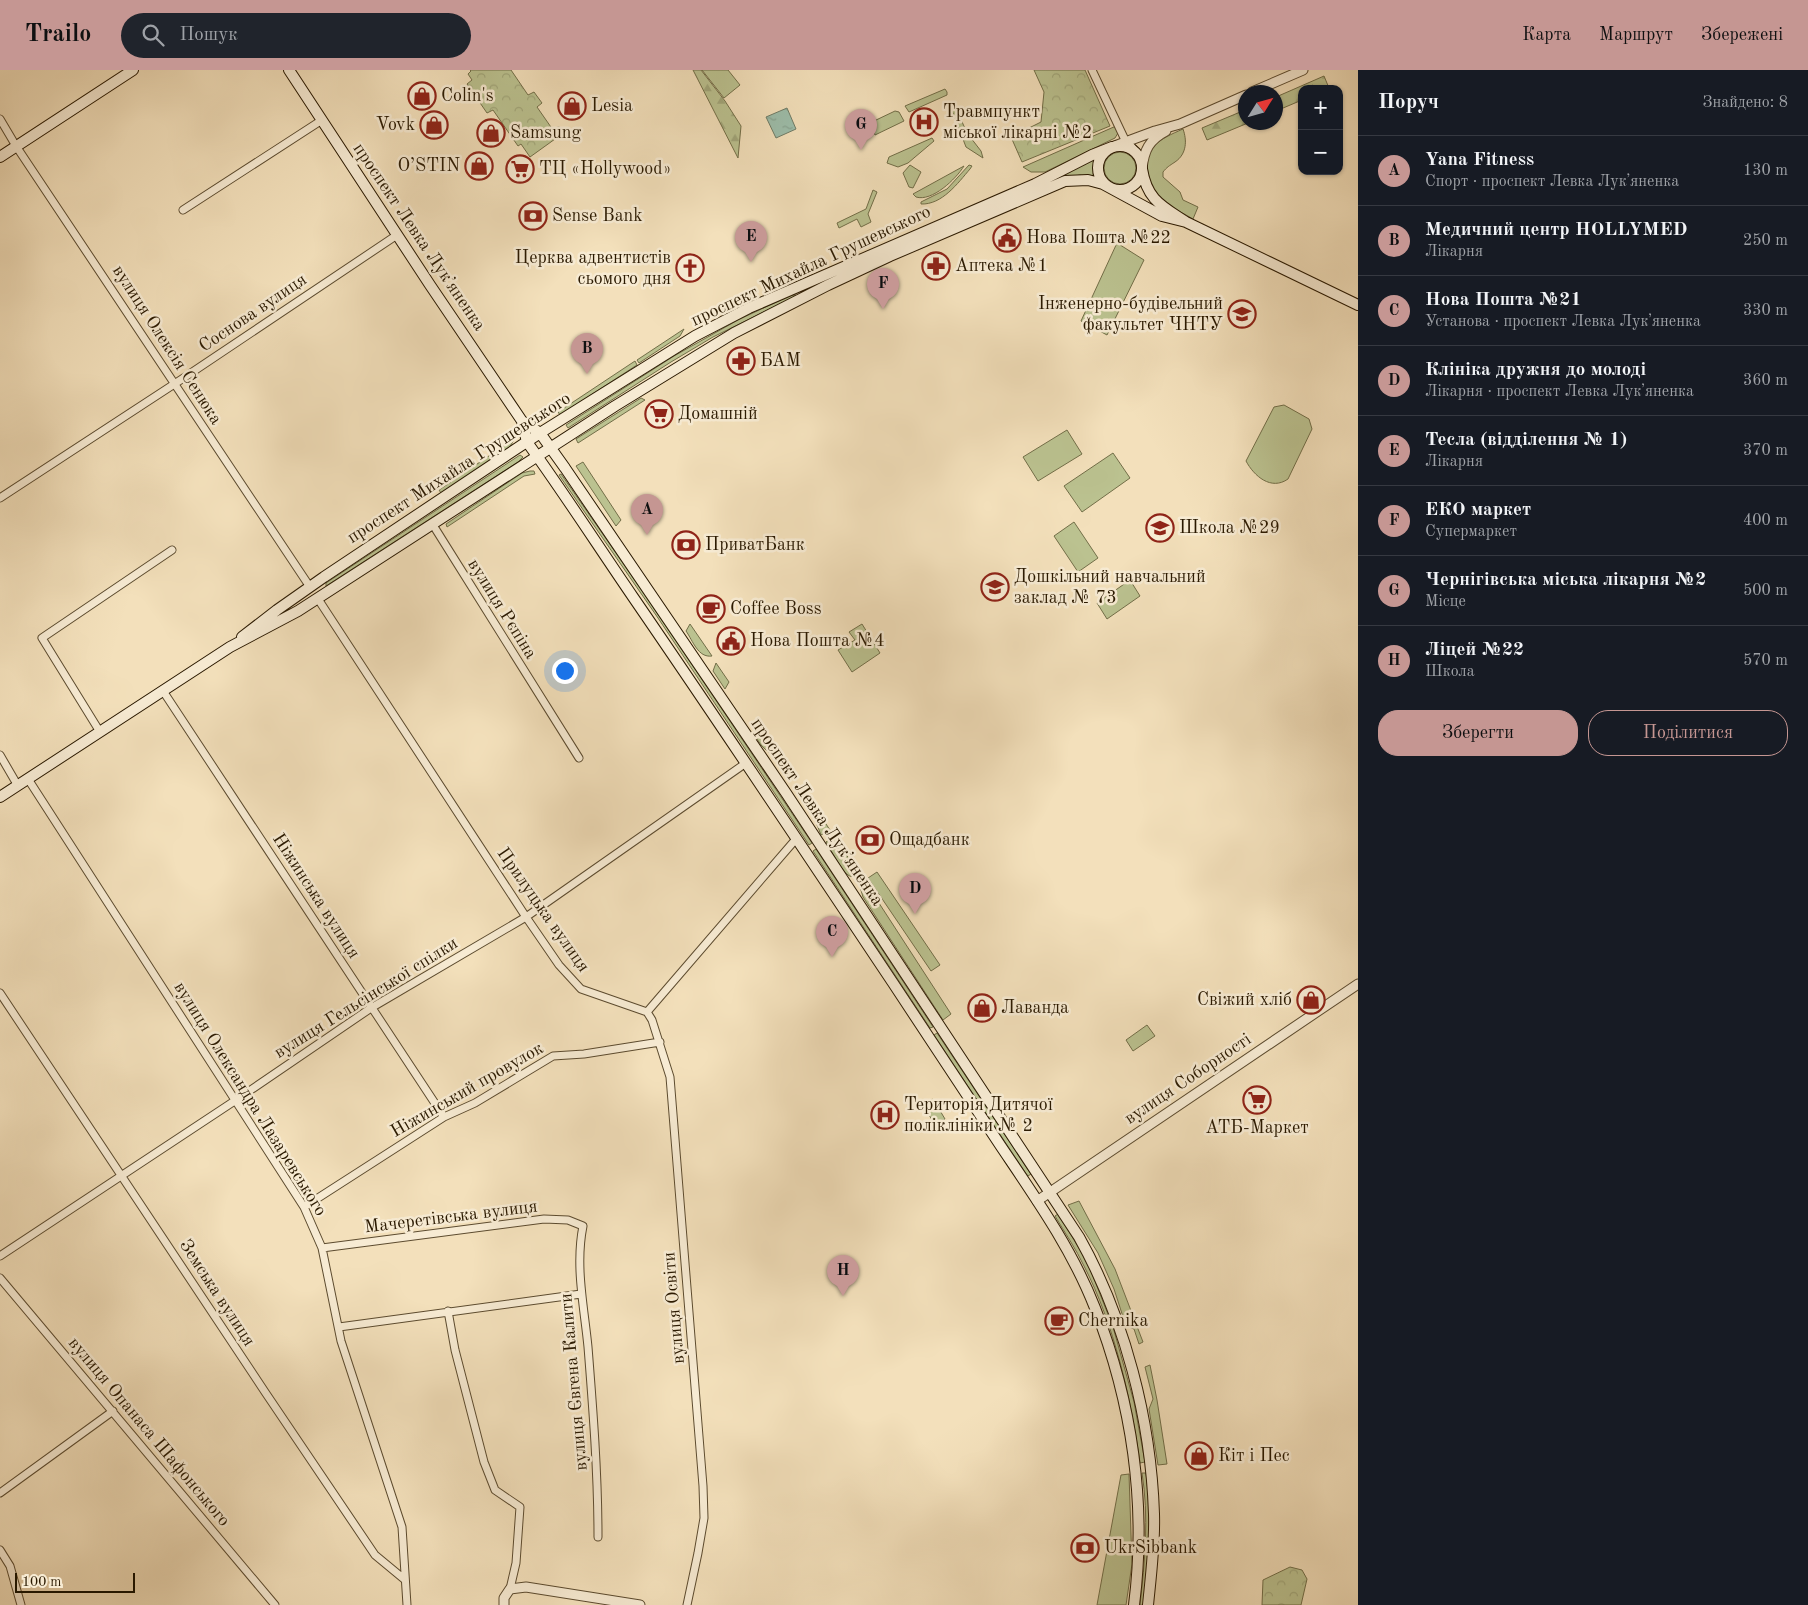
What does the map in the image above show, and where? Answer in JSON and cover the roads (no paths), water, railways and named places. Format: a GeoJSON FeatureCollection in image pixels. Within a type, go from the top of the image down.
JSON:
{"type":"FeatureCollection","features":[{"type":"Feature","properties":{"kind":"main road"},"geometry":{"type":"LineString","coordinates":[[0,157],[133,70]]}},
{"type":"Feature","properties":{"kind":"main road","name":"проспект Левка Лукʼяненка"},"geometry":{"type":"LineString","coordinates":[[289,70],[522,421],[527,442],[746,764],[1037,1201],[1073,1261],[1094,1306],[1107,1343],[1122,1394],[1130,1437],[1138,1501],[1138,1546],[1134,1605]]}},
{"type":"Feature","properties":{"kind":"main road"},"geometry":{"type":"LineString","coordinates":[[1186,222],[1162,216],[1105,183],[1099,170],[1101,156],[1112,147],[1124,146],[1134,151],[1141,162],[1144,184],[1160,205],[1186,222],[1358,305]]}},
{"type":"Feature","properties":{"kind":"main road","name":"проспект Михайла Грушевського"},"geometry":{"type":"LineString","coordinates":[[0,798],[230,647],[258,624],[310,587],[540,433],[695,336],[749,308],[1035,184],[1112,147]]}},
{"type":"Feature","properties":{"kind":"main road"},"geometry":{"type":"LineString","coordinates":[[1111,187],[1125,189],[1131,186],[1137,182],[1142,169]]}},
{"type":"Feature","properties":{"kind":"main road","name":"проспект Михайла Грушевського"},"geometry":{"type":"LineString","coordinates":[[230,647],[291,616],[550,448],[734,333],[890,256],[1051,185],[1064,181],[1088,180],[1111,187]]}},
{"type":"Feature","properties":{"kind":"main road","name":"проспект Левка Лукʼяненка"},"geometry":{"type":"LineString","coordinates":[[522,421],[540,433],[776,777],[1051,1192],[1093,1262],[1118,1328],[1139,1396],[1151,1468],[1154,1515],[1148,1605]]}},
{"type":"Feature","properties":{"kind":"main road"},"geometry":{"type":"LineString","coordinates":[[310,587],[318,598]]}},
{"type":"Feature","properties":{"kind":"street"},"geometry":{"type":"LineString","coordinates":[[1092,70],[1126,142],[1134,151]]}},
{"type":"Feature","properties":{"kind":"street"},"geometry":{"type":"LineString","coordinates":[[1268,85],[1303,70]]}},
{"type":"Feature","properties":{"kind":"street","name":"проспект Михайла Грушевського"},"geometry":{"type":"LineString","coordinates":[[1142,169],[1143,155],[1148,145],[1159,135],[1238,99]]}},
{"type":"Feature","properties":{"kind":"street","name":"вулиця Олексія Сенюка"},"geometry":{"type":"LineString","coordinates":[[0,119],[16,146],[310,587]]}},
{"type":"Feature","properties":{"kind":"street"},"geometry":{"type":"LineString","coordinates":[[183,210],[322,120]]}},
{"type":"Feature","properties":{"kind":"street","name":"проспект Михайла Грушевського"},"geometry":{"type":"LineString","coordinates":[[1112,147],[1180,124]]}},
{"type":"Feature","properties":{"kind":"street","name":"Соснова вулиця"},"geometry":{"type":"LineString","coordinates":[[0,498],[397,235]]}},
{"type":"Feature","properties":{"kind":"street","name":"вулиця Рєпіна"},"geometry":{"type":"LineString","coordinates":[[433,525],[579,758]]}},
{"type":"Feature","properties":{"kind":"street"},"geometry":{"type":"LineString","coordinates":[[100,732],[42,638],[172,550]]}},
{"type":"Feature","properties":{"kind":"street","name":"Прилуцька вулиця"},"geometry":{"type":"LineString","coordinates":[[318,598],[559,965],[581,989],[647,1012]]}},
{"type":"Feature","properties":{"kind":"street","name":"Ніжинська вулиця"},"geometry":{"type":"LineString","coordinates":[[163,691],[444,1117]]}},
{"type":"Feature","properties":{"kind":"street"},"geometry":{"type":"LineString","coordinates":[[0,755],[18,786]]}},
{"type":"Feature","properties":{"kind":"street","name":"вулиця Гельсінської спілки"},"geometry":{"type":"LineString","coordinates":[[0,1256],[371,1008],[526,917],[746,764]]}},
{"type":"Feature","properties":{"kind":"street","name":"вулиця Олександра Лазаревського"},"geometry":{"type":"LineString","coordinates":[[28,779],[304,1207],[322,1248],[341,1341],[402,1527],[404,1579]]}},
{"type":"Feature","properties":{"kind":"street"},"geometry":{"type":"LineString","coordinates":[[647,1012],[796,839]]}},
{"type":"Feature","properties":{"kind":"street","name":"вулиця Соборності"},"geometry":{"type":"LineString","coordinates":[[1037,1201],[1358,984]]}},
{"type":"Feature","properties":{"kind":"street","name":"Земська вулиця"},"geometry":{"type":"LineString","coordinates":[[0,993],[259,1384],[375,1555],[404,1579]]}},
{"type":"Feature","properties":{"kind":"street","name":"вулиця Освіти"},"geometry":{"type":"LineString","coordinates":[[647,1012],[660,1042],[670,1077],[703,1486],[704,1518],[686,1605]]}},
{"type":"Feature","properties":{"kind":"street","name":"Ніжинський провулок"},"geometry":{"type":"LineString","coordinates":[[304,1207],[444,1117],[475,1104],[553,1056],[584,1054],[660,1042]]}},
{"type":"Feature","properties":{"kind":"street","name":"Мачеретівська вулиця"},"geometry":{"type":"LineString","coordinates":[[322,1248],[544,1219],[568,1220],[584,1226]]}},
{"type":"Feature","properties":{"kind":"street","name":"вулиця Євгена Калити"},"geometry":{"type":"LineString","coordinates":[[584,1226],[580,1240],[581,1294],[592,1394],[597,1469],[598,1537]]}},
{"type":"Feature","properties":{"kind":"street","name":"вулиця Опанаса Шафонського"},"geometry":{"type":"LineString","coordinates":[[0,1278],[275,1605]]}},
{"type":"Feature","properties":{"kind":"street"},"geometry":{"type":"LineString","coordinates":[[339,1327],[581,1294]]}},
{"type":"Feature","properties":{"kind":"street"},"geometry":{"type":"LineString","coordinates":[[448,1311],[459,1368],[484,1462],[496,1490],[520,1506],[516,1563],[510,1589],[504,1598],[504,1605]]}},
{"type":"Feature","properties":{"kind":"street"},"geometry":{"type":"LineString","coordinates":[[0,1493],[113,1411]]}},
{"type":"Feature","properties":{"kind":"street"},"geometry":{"type":"LineString","coordinates":[[0,1550],[10,1566],[21,1605]]}},
{"type":"Feature","properties":{"kind":"street"},"geometry":{"type":"LineString","coordinates":[[404,1579],[407,1605]]}},
{"type":"Feature","properties":{"kind":"street"},"geometry":{"type":"LineString","coordinates":[[510,1589],[526,1586],[640,1605]]}},
{"type":"Feature","properties":{"kind":"water"},"geometry":{"type":"Polygon","coordinates":[[[787,108],[796,129],[776,138],[766,117],[787,108]]]}},
{"type":"Feature","properties":{"kind":"place","name":"Colin's"},"geometry":{"type":"Point","coordinates":[422,96]}},
{"type":"Feature","properties":{"kind":"place","name":"Lesia"},"geometry":{"type":"Point","coordinates":[572,106]}},
{"type":"Feature","properties":{"kind":"place","name":"Травмпункт міської лікарні №2"},"geometry":{"type":"Point","coordinates":[924,122]}},
{"type":"Feature","properties":{"kind":"place","name":"Vovk"},"geometry":{"type":"Point","coordinates":[434,125]}},
{"type":"Feature","properties":{"kind":"place","name":"Samsung"},"geometry":{"type":"Point","coordinates":[491,133]}},
{"type":"Feature","properties":{"kind":"place","name":"Чернігівська міська лікарня №2"},"geometry":{"type":"Point","coordinates":[861,150]}},
{"type":"Feature","properties":{"kind":"place","name":"O’STIN"},"geometry":{"type":"Point","coordinates":[479,166]}},
{"type":"Feature","properties":{"kind":"place","name":"ТЦ «Hollywood»"},"geometry":{"type":"Point","coordinates":[520,169]}},
{"type":"Feature","properties":{"kind":"place","name":"Sense Bank"},"geometry":{"type":"Point","coordinates":[533,216]}},
{"type":"Feature","properties":{"kind":"place","name":"Нова Пошта №22"},"geometry":{"type":"Point","coordinates":[1007,238]}},
{"type":"Feature","properties":{"kind":"place","name":"Тесла (відділення № 1)"},"geometry":{"type":"Point","coordinates":[751,262]}},
{"type":"Feature","properties":{"kind":"place","name":"Аптека №1"},"geometry":{"type":"Point","coordinates":[936,266]}},
{"type":"Feature","properties":{"kind":"place","name":"Церква адвентистів сьомого дня"},"geometry":{"type":"Point","coordinates":[690,268]}},
{"type":"Feature","properties":{"kind":"place","name":"ЕКО маркет"},"geometry":{"type":"Point","coordinates":[883,309]}},
{"type":"Feature","properties":{"kind":"place","name":"Інженерно-будівельний факультет ЧНТУ"},"geometry":{"type":"Point","coordinates":[1242,314]}},
{"type":"Feature","properties":{"kind":"place","name":"БАМ"},"geometry":{"type":"Point","coordinates":[741,361]}},
{"type":"Feature","properties":{"kind":"place","name":"Медичний центр HOLLYMED"},"geometry":{"type":"Point","coordinates":[587,374]}},
{"type":"Feature","properties":{"kind":"place","name":"Домашній"},"geometry":{"type":"Point","coordinates":[659,414]}},
{"type":"Feature","properties":{"kind":"place","name":"Школа №29"},"geometry":{"type":"Point","coordinates":[1160,528]}},
{"type":"Feature","properties":{"kind":"place","name":"Yana Fitness"},"geometry":{"type":"Point","coordinates":[647,535]}},
{"type":"Feature","properties":{"kind":"place","name":"ПриватБанк"},"geometry":{"type":"Point","coordinates":[686,545]}},
{"type":"Feature","properties":{"kind":"place","name":"Дошкільний навчальний заклад № 73"},"geometry":{"type":"Point","coordinates":[995,587]}},
{"type":"Feature","properties":{"kind":"place","name":"Coffee Boss"},"geometry":{"type":"Point","coordinates":[711,609]}},
{"type":"Feature","properties":{"kind":"place","name":"Нова Пошта №4"},"geometry":{"type":"Point","coordinates":[731,641]}},
{"type":"Feature","properties":{"kind":"place","name":"Ощадбанк"},"geometry":{"type":"Point","coordinates":[870,840]}},
{"type":"Feature","properties":{"kind":"place","name":"Клініка дружня до молоді"},"geometry":{"type":"Point","coordinates":[915,914]}},
{"type":"Feature","properties":{"kind":"place","name":"Нова Пошта №21"},"geometry":{"type":"Point","coordinates":[832,957]}},
{"type":"Feature","properties":{"kind":"place","name":"Свіжий хліб"},"geometry":{"type":"Point","coordinates":[1311,1000]}},
{"type":"Feature","properties":{"kind":"place","name":"Лаванда"},"geometry":{"type":"Point","coordinates":[982,1008]}},
{"type":"Feature","properties":{"kind":"place","name":"АТБ-Маркет"},"geometry":{"type":"Point","coordinates":[1257,1100]}},
{"type":"Feature","properties":{"kind":"place","name":"Територія Дитячої поліклініки № 2"},"geometry":{"type":"Point","coordinates":[885,1115]}},
{"type":"Feature","properties":{"kind":"place","name":"Ліцей №22"},"geometry":{"type":"Point","coordinates":[843,1296]}},
{"type":"Feature","properties":{"kind":"place","name":"Chernika"},"geometry":{"type":"Point","coordinates":[1059,1321]}},
{"type":"Feature","properties":{"kind":"place","name":"Кіт і Пес"},"geometry":{"type":"Point","coordinates":[1199,1456]}},
{"type":"Feature","properties":{"kind":"place","name":"UkrSibbank"},"geometry":{"type":"Point","coordinates":[1085,1548]}}]}
